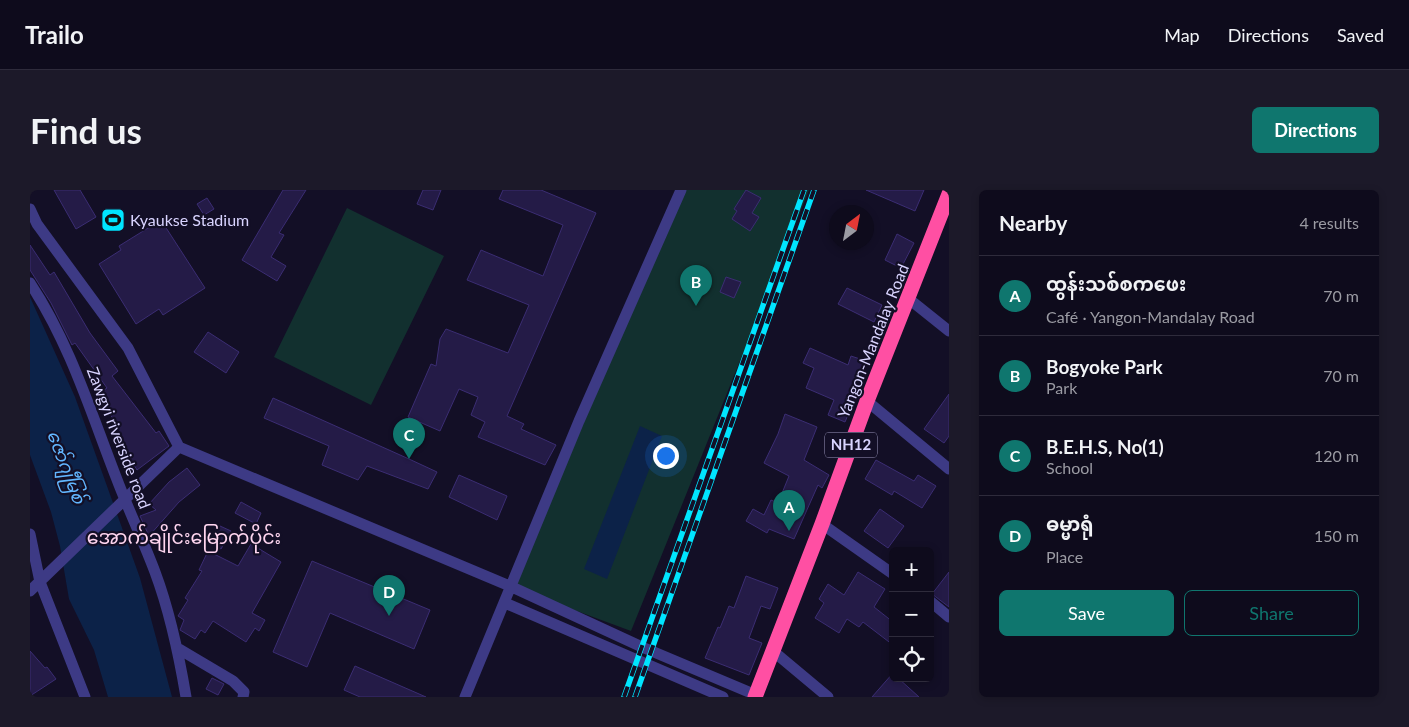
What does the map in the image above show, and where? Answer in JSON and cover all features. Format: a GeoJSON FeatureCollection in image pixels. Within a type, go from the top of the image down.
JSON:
{"type":"FeatureCollection","features":[{"type":"Feature","properties":{"kind":"highway","name":"Yangon-Mandalay Road"},"geometry":{"type":"LineString","coordinates":[[755,696],[822,524],[867,401],[949,194]]}},
{"type":"Feature","properties":{"kind":"street"},"geometry":{"type":"LineString","coordinates":[[465,697],[579,421],[681,190]]}},
{"type":"Feature","properties":{"kind":"street"},"geometry":{"type":"LineString","coordinates":[[30,209],[37,224],[128,348],[179,447],[512,587],[642,647],[755,696]]}},
{"type":"Feature","properties":{"kind":"street","name":"Zawgyi riverside road"},"geometry":{"type":"LineString","coordinates":[[30,283],[52,316],[73,362],[125,501],[156,572],[179,649],[186,697]]}},
{"type":"Feature","properties":{"kind":"street"},"geometry":{"type":"LineString","coordinates":[[909,299],[949,331]]}},
{"type":"Feature","properties":{"kind":"street"},"geometry":{"type":"LineString","coordinates":[[867,401],[949,469]]}},
{"type":"Feature","properties":{"kind":"street"},"geometry":{"type":"LineString","coordinates":[[30,591],[179,447]]}},
{"type":"Feature","properties":{"kind":"street"},"geometry":{"type":"LineString","coordinates":[[822,524],[889,571]]}},
{"type":"Feature","properties":{"kind":"street"},"geometry":{"type":"LineString","coordinates":[[30,534],[40,582],[85,697]]}},
{"type":"Feature","properties":{"kind":"street"},"geometry":{"type":"LineString","coordinates":[[505,603],[722,697]]}},
{"type":"Feature","properties":{"kind":"street"},"geometry":{"type":"LineString","coordinates":[[934,604],[949,617]]}},
{"type":"Feature","properties":{"kind":"street"},"geometry":{"type":"LineString","coordinates":[[179,649],[233,681],[244,692],[243,697]]}},
{"type":"Feature","properties":{"kind":"street"},"geometry":{"type":"LineString","coordinates":[[773,652],[828,697]]}},
{"type":"Feature","properties":{"kind":"green space"},"geometry":{"type":"Polygon","coordinates":[[[680,190],[809,190],[631,631],[512,587],[680,190]]]}},
{"type":"Feature","properties":{"kind":"green space"},"geometry":{"type":"Polygon","coordinates":[[[347,208],[444,256],[371,405],[274,357],[347,208]]]}},
{"type":"Feature","properties":{"kind":"water","name":"ဇော်ဂျီမြစ်"},"geometry":{"type":"Polygon","coordinates":[[[30,297],[75,397],[140,578],[172,697],[108,697],[94,650],[69,599],[60,546],[51,512],[30,455],[30,297]]]}},
{"type":"Feature","properties":{"kind":"water"},"geometry":{"type":"Polygon","coordinates":[[[640,426],[662,436],[607,579],[584,569],[640,426]]]}},
{"type":"Feature","properties":{"kind":"building"},"geometry":{"type":"Polygon","coordinates":[[[54,190],[80,190],[96,217],[76,229],[54,190]]]}},
{"type":"Feature","properties":{"kind":"building"},"geometry":{"type":"Polygon","coordinates":[[[283,190],[306,190],[279,233],[284,235],[271,257],[286,266],[277,281],[242,260],[283,190]]]}},
{"type":"Feature","properties":{"kind":"building"},"geometry":{"type":"Polygon","coordinates":[[[423,190],[441,190],[433,210],[417,204],[423,190]]]}},
{"type":"Feature","properties":{"kind":"building"},"geometry":{"type":"Polygon","coordinates":[[[503,190],[541,190],[596,213],[507,416],[524,424],[521,429],[556,445],[545,465],[478,437],[485,422],[471,415],[478,397],[459,389],[440,431],[408,417],[431,364],[436,366],[440,339],[446,329],[508,353],[529,305],[467,280],[481,250],[543,276],[563,225],[499,199],[503,190]]]}},
{"type":"Feature","properties":{"kind":"building"},"geometry":{"type":"Polygon","coordinates":[[[746,190],[761,198],[752,213],[759,217],[750,231],[732,219],[737,211],[734,209],[746,190]]]}},
{"type":"Feature","properties":{"kind":"building"},"geometry":{"type":"Polygon","coordinates":[[[866,190],[924,190],[915,211],[866,190]]]}},
{"type":"Feature","properties":{"kind":"building"},"geometry":{"type":"Polygon","coordinates":[[[207,198],[214,209],[204,215],[197,204],[207,198]]]}},
{"type":"Feature","properties":{"kind":"building"},"geometry":{"type":"Polygon","coordinates":[[[161,220],[205,288],[163,315],[159,309],[136,324],[99,264],[121,250],[119,246],[161,220]]]}},
{"type":"Feature","properties":{"kind":"building"},"geometry":{"type":"Polygon","coordinates":[[[897,234],[914,243],[901,268],[885,260],[897,234]]]}},
{"type":"Feature","properties":{"kind":"building"},"geometry":{"type":"Polygon","coordinates":[[[30,245],[50,275],[54,272],[90,333],[118,371],[112,376],[156,433],[159,431],[169,446],[137,470],[112,430],[118,426],[97,395],[107,388],[75,343],[72,345],[51,303],[30,270],[30,245]]]}},
{"type":"Feature","properties":{"kind":"building"},"geometry":{"type":"Polygon","coordinates":[[[726,277],[741,282],[734,298],[720,292],[726,277]]]}},
{"type":"Feature","properties":{"kind":"building"},"geometry":{"type":"Polygon","coordinates":[[[847,288],[882,305],[874,322],[838,304],[847,288]]]}},
{"type":"Feature","properties":{"kind":"building"},"geometry":{"type":"Polygon","coordinates":[[[208,332],[239,352],[226,373],[194,352],[208,332]]]}},
{"type":"Feature","properties":{"kind":"building"},"geometry":{"type":"Polygon","coordinates":[[[810,348],[848,365],[851,356],[866,361],[855,390],[858,391],[845,422],[828,415],[834,400],[806,388],[814,368],[803,363],[810,348]]]}},
{"type":"Feature","properties":{"kind":"building"},"geometry":{"type":"Polygon","coordinates":[[[949,394],[949,436],[944,443],[924,429],[949,394]]]}},
{"type":"Feature","properties":{"kind":"building"},"geometry":{"type":"Polygon","coordinates":[[[273,398],[437,472],[428,489],[367,466],[358,480],[322,465],[329,446],[264,418],[273,398]]]}},
{"type":"Feature","properties":{"kind":"building"},"geometry":{"type":"Polygon","coordinates":[[[785,414],[817,427],[804,460],[829,475],[822,488],[818,485],[794,539],[769,529],[767,533],[746,521],[753,509],[764,515],[771,500],[778,503],[789,476],[764,463],[785,414]]]}},
{"type":"Feature","properties":{"kind":"building"},"geometry":{"type":"Polygon","coordinates":[[[876,460],[914,481],[918,475],[936,486],[922,508],[894,491],[892,495],[865,479],[876,460]]]}},
{"type":"Feature","properties":{"kind":"building"},"geometry":{"type":"Polygon","coordinates":[[[187,468],[200,485],[179,502],[149,536],[140,516],[156,510],[149,504],[169,482],[187,468]]]}},
{"type":"Feature","properties":{"kind":"building"},"geometry":{"type":"Polygon","coordinates":[[[459,475],[507,496],[497,520],[449,497],[459,475]]]}},
{"type":"Feature","properties":{"kind":"building"},"geometry":{"type":"Polygon","coordinates":[[[241,502],[261,513],[256,524],[235,513],[241,502]]]}},
{"type":"Feature","properties":{"kind":"building"},"geometry":{"type":"Polygon","coordinates":[[[880,509],[904,526],[888,548],[864,531],[880,509]]]}},
{"type":"Feature","properties":{"kind":"building"},"geometry":{"type":"Polygon","coordinates":[[[220,526],[231,531],[221,549],[211,543],[220,526]]]}},
{"type":"Feature","properties":{"kind":"building"},"geometry":{"type":"Polygon","coordinates":[[[251,544],[281,562],[252,613],[265,620],[259,631],[255,628],[246,642],[213,621],[205,633],[201,630],[195,639],[180,630],[184,620],[178,616],[188,600],[185,598],[202,571],[199,570],[208,551],[238,566],[251,544]]]}},
{"type":"Feature","properties":{"kind":"building"},"geometry":{"type":"Polygon","coordinates":[[[312,561],[430,610],[414,649],[330,613],[307,667],[273,652],[312,561]]]}},
{"type":"Feature","properties":{"kind":"building"},"geometry":{"type":"Polygon","coordinates":[[[858,572],[885,589],[874,607],[889,619],[889,642],[863,622],[859,627],[847,619],[839,633],[815,618],[824,603],[819,599],[828,584],[844,595],[858,572]]]}},
{"type":"Feature","properties":{"kind":"building"},"geometry":{"type":"Polygon","coordinates":[[[949,572],[949,607],[934,596],[934,591],[949,572]]]}},
{"type":"Feature","properties":{"kind":"building"},"geometry":{"type":"Polygon","coordinates":[[[746,576],[778,588],[770,609],[761,606],[749,638],[762,643],[749,675],[705,658],[729,606],[734,608],[746,576]]]}},
{"type":"Feature","properties":{"kind":"building"},"geometry":{"type":"Polygon","coordinates":[[[30,651],[45,668],[47,667],[56,679],[30,696],[30,651]]]}},
{"type":"Feature","properties":{"kind":"building"},"geometry":{"type":"Polygon","coordinates":[[[355,666],[426,697],[360,697],[344,690],[355,666]]]}},
{"type":"Feature","properties":{"kind":"building"},"geometry":{"type":"Polygon","coordinates":[[[212,678],[224,684],[218,695],[206,689],[212,678]]]}},
{"type":"Feature","properties":{"kind":"building"},"geometry":{"type":"Polygon","coordinates":[[[889,678],[889,682],[902,682],[919,697],[872,697],[889,678]]]}},
{"type":"Feature","properties":{"kind":"railway"},"geometry":{"type":"LineString","coordinates":[[624,697],[804,190]]}},
{"type":"Feature","properties":{"kind":"railway"},"geometry":{"type":"LineString","coordinates":[[635,697],[814,190]]}},
{"type":"Feature","properties":{"kind":"place","name":"Kyaukse Stadium"},"geometry":{"type":"Point","coordinates":[113,220]}},
{"type":"Feature","properties":{"kind":"place","name":"Bogyoke Park"},"geometry":{"type":"Point","coordinates":[696,306]}},
{"type":"Feature","properties":{"kind":"place","name":"B.E.H.S, No(1)"},"geometry":{"type":"Point","coordinates":[409,459]}},
{"type":"Feature","properties":{"kind":"place","name":"ထွန်းသစ်စကဖေး"},"geometry":{"type":"Point","coordinates":[789,531]}},
{"type":"Feature","properties":{"kind":"place","name":"ဓမ္မာရုံ"},"geometry":{"type":"Point","coordinates":[389,616]}},
{"type":"Feature","properties":{"kind":"district","name":"အောက်ချိုင်းမြောက်ပိုင်း"},"geometry":{"type":"Point","coordinates":[184,537]}}]}
